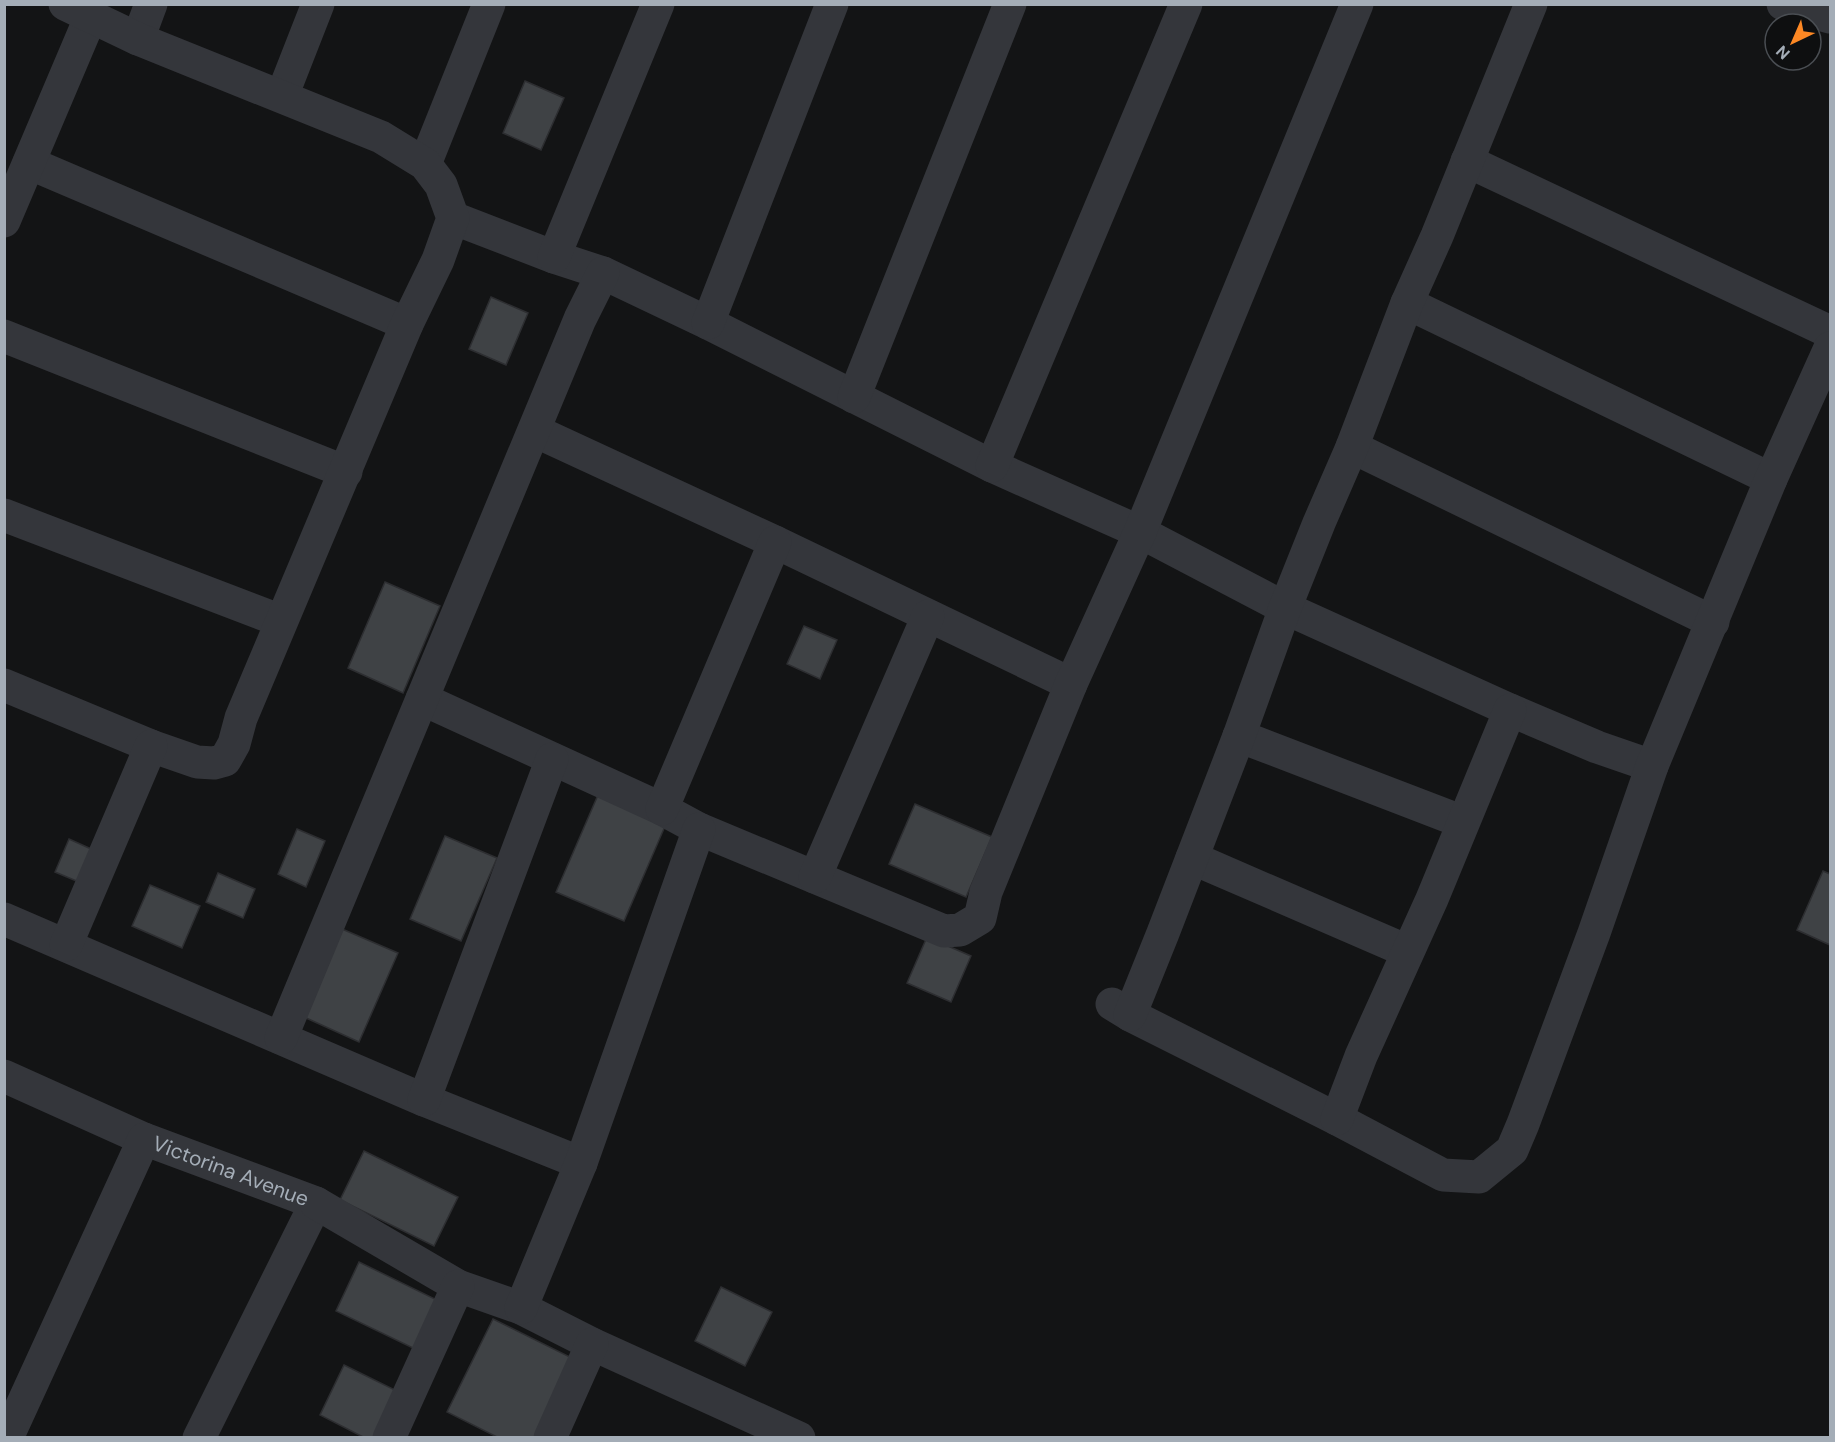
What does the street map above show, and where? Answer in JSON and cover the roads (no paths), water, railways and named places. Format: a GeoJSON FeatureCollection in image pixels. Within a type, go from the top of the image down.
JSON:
{"type":"FeatureCollection","features":[{"type":"Feature","properties":{"kind":"street"},"geometry":{"type":"LineString","coordinates":[[138,39],[151,4]]}},
{"type":"Feature","properties":{"kind":"street"},"geometry":{"type":"LineString","coordinates":[[282,96],[318,4]]}},
{"type":"Feature","properties":{"kind":"street"},"geometry":{"type":"LineString","coordinates":[[425,164],[489,4]]}},
{"type":"Feature","properties":{"kind":"street"},"geometry":{"type":"LineString","coordinates":[[554,257],[658,4]]}},
{"type":"Feature","properties":{"kind":"street"},"geometry":{"type":"LineString","coordinates":[[708,323],[832,4]]}},
{"type":"Feature","properties":{"kind":"street"},"geometry":{"type":"LineString","coordinates":[[854,397],[1010,4]]}},
{"type":"Feature","properties":{"kind":"street"},"geometry":{"type":"LineString","coordinates":[[992,466],[1186,4]]}},
{"type":"Feature","properties":{"kind":"street"},"geometry":{"type":"LineString","coordinates":[[422,699],[662,809],[699,829],[944,931],[960,930],[980,918],[986,892],[1071,684],[1140,532],[1357,4]]}},
{"type":"Feature","properties":{"kind":"street"},"geometry":{"type":"LineString","coordinates":[[1531,4],[1437,236],[1407,303],[1352,447],[1285,608],[1192,858],[1121,1009],[1443,1175],[1479,1177],[1512,1150],[1594,933],[1652,766],[1771,479],[1830,348]]}},
{"type":"Feature","properties":{"kind":"street"},"geometry":{"type":"LineString","coordinates":[[1783,4],[1830,17]]}},
{"type":"Feature","properties":{"kind":"street"},"geometry":{"type":"LineString","coordinates":[[4,221],[29,164],[78,10],[138,39],[381,136],[425,164],[441,185],[453,218],[438,260],[407,324],[241,718],[234,744],[225,760],[214,763],[197,762],[151,746],[4,685]]}},
{"type":"Feature","properties":{"kind":"street"},"geometry":{"type":"LineString","coordinates":[[1467,161],[1830,332]]}},
{"type":"Feature","properties":{"kind":"street"},"geometry":{"type":"LineString","coordinates":[[29,164],[407,324]]}},
{"type":"Feature","properties":{"kind":"street"},"geometry":{"type":"LineString","coordinates":[[453,218],[554,257],[603,273],[708,323],[992,466],[1140,532],[1285,608],[1510,710],[1596,747],[1652,766]]}},
{"type":"Feature","properties":{"kind":"street"},"geometry":{"type":"LineString","coordinates":[[281,1038],[580,319],[603,273]]}},
{"type":"Feature","properties":{"kind":"street"},"geometry":{"type":"LineString","coordinates":[[1407,303],[1771,479]]}},
{"type":"Feature","properties":{"kind":"street"},"geometry":{"type":"LineString","coordinates":[[4,336],[346,472]]}},
{"type":"Feature","properties":{"kind":"street"},"geometry":{"type":"LineString","coordinates":[[535,431],[775,542],[1071,684]]}},
{"type":"Feature","properties":{"kind":"street"},"geometry":{"type":"LineString","coordinates":[[1352,447],[1713,622]]}},
{"type":"Feature","properties":{"kind":"street"},"geometry":{"type":"LineString","coordinates":[[4,515],[282,621]]}},
{"type":"Feature","properties":{"kind":"street"},"geometry":{"type":"LineString","coordinates":[[662,809],[775,542]]}},
{"type":"Feature","properties":{"kind":"street"},"geometry":{"type":"LineString","coordinates":[[815,877],[928,616]]}},
{"type":"Feature","properties":{"kind":"street"},"geometry":{"type":"LineString","coordinates":[[1337,1119],[1360,1056],[1432,899],[1510,710]]}},
{"type":"Feature","properties":{"kind":"street"},"geometry":{"type":"LineString","coordinates":[[1239,736],[1463,822]]}},
{"type":"Feature","properties":{"kind":"street"},"geometry":{"type":"LineString","coordinates":[[66,945],[151,746]]}},
{"type":"Feature","properties":{"kind":"street"},"geometry":{"type":"LineString","coordinates":[[424,1100],[552,759]]}},
{"type":"Feature","properties":{"kind":"street"},"geometry":{"type":"LineString","coordinates":[[522,1308],[581,1163],[699,829]]}},
{"type":"Feature","properties":{"kind":"street"},"geometry":{"type":"LineString","coordinates":[[1192,858],[1407,951]]}},
{"type":"Feature","properties":{"kind":"street"},"geometry":{"type":"LineString","coordinates":[[4,919],[424,1100],[581,1163]]}},
{"type":"Feature","properties":{"kind":"street","name":"Victorina Avenue"},"geometry":{"type":"LineString","coordinates":[[4,1076],[144,1139],[316,1203],[200,1437]]}},
{"type":"Feature","properties":{"kind":"street"},"geometry":{"type":"LineString","coordinates":[[7,1437],[144,1139]]}},
{"type":"Feature","properties":{"kind":"street"},"geometry":{"type":"LineString","coordinates":[[316,1203],[458,1286],[522,1308],[739,1425],[799,1437]]}},
{"type":"Feature","properties":{"kind":"street"},"geometry":{"type":"LineString","coordinates":[[389,1437],[458,1286]]}},
{"type":"Feature","properties":{"kind":"street"},"geometry":{"type":"LineString","coordinates":[[550,1437],[592,1344]]}}]}
